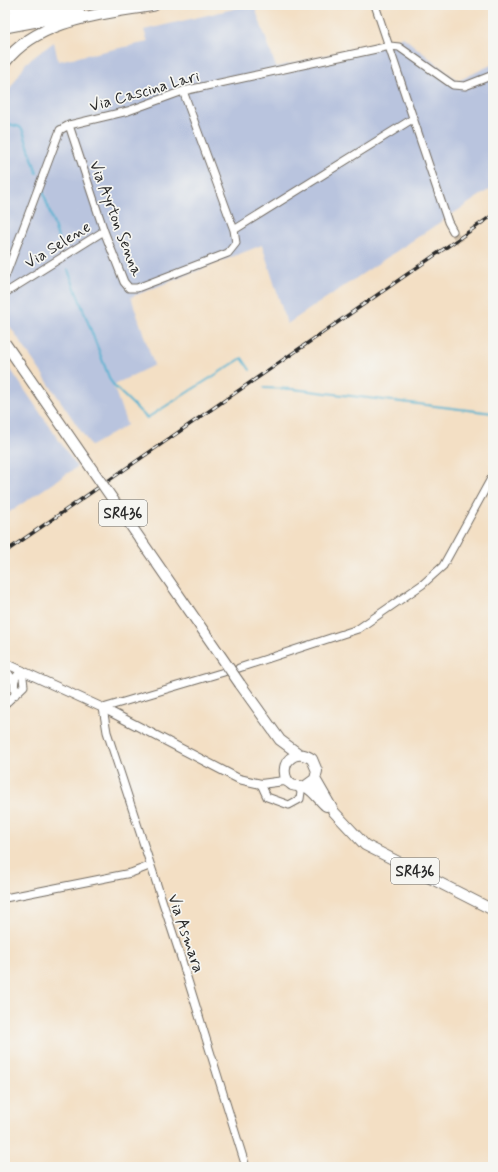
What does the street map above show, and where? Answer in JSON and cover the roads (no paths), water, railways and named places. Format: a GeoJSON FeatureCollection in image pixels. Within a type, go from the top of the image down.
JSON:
{"type":"FeatureCollection","features":[{"type":"Feature","properties":{"kind":"highway"},"geometry":{"type":"LineString","coordinates":[[5,6],[54,5]]}},
{"type":"Feature","properties":{"kind":"highway"},"geometry":{"type":"LineString","coordinates":[[5,18],[79,5]]}},
{"type":"Feature","properties":{"kind":"highway"},"geometry":{"type":"LineString","coordinates":[[5,27],[128,5]]}},
{"type":"Feature","properties":{"kind":"highway"},"geometry":{"type":"LineString","coordinates":[[5,62],[18,48],[31,39],[50,30],[83,18],[154,5]]}},
{"type":"Feature","properties":{"kind":"main road","name":"SR436"},"geometry":{"type":"LineString","coordinates":[[5,343],[272,730],[280,744],[286,765],[285,776],[334,812],[365,845],[493,910]]}},
{"type":"Feature","properties":{"kind":"main road","name":"SR436"},"geometry":{"type":"LineString","coordinates":[[272,730],[287,746],[299,754],[308,756],[314,762],[317,771],[314,779],[334,812]]}},
{"type":"Feature","properties":{"kind":"main road"},"geometry":{"type":"LineString","coordinates":[[286,765],[292,757],[299,754]]}},
{"type":"Feature","properties":{"kind":"main road"},"geometry":{"type":"LineString","coordinates":[[298,786],[314,779]]}},
{"type":"Feature","properties":{"kind":"street"},"geometry":{"type":"LineString","coordinates":[[375,5],[448,222],[453,231]]}},
{"type":"Feature","properties":{"kind":"street"},"geometry":{"type":"LineString","coordinates":[[390,46],[399,47],[453,85],[465,86],[493,75]]}},
{"type":"Feature","properties":{"kind":"street","name":"Via Cascina Lari"},"geometry":{"type":"LineString","coordinates":[[69,125],[128,111],[183,91],[390,46]]}},
{"type":"Feature","properties":{"kind":"street","name":"Via Ayrton Senna"},"geometry":{"type":"LineString","coordinates":[[69,125],[104,231],[124,282],[129,288],[137,288],[228,253],[236,243],[234,230],[183,91]]}},
{"type":"Feature","properties":{"kind":"street"},"geometry":{"type":"LineString","coordinates":[[234,230],[414,118]]}},
{"type":"Feature","properties":{"kind":"street"},"geometry":{"type":"LineString","coordinates":[[5,277],[60,130],[69,125]]}},
{"type":"Feature","properties":{"kind":"street","name":"Via Selene"},"geometry":{"type":"LineString","coordinates":[[5,291],[104,231]]}},
{"type":"Feature","properties":{"kind":"street"},"geometry":{"type":"LineString","coordinates":[[239,668],[358,629],[434,576],[449,556],[493,475]]}},
{"type":"Feature","properties":{"kind":"street"},"geometry":{"type":"LineString","coordinates":[[5,663],[103,708],[239,779],[263,784],[284,781],[298,786],[302,792],[300,799],[289,805],[268,797],[263,784]]}},
{"type":"Feature","properties":{"kind":"street"},"geometry":{"type":"LineString","coordinates":[[5,668],[14,682]]}},
{"type":"Feature","properties":{"kind":"street"},"geometry":{"type":"LineString","coordinates":[[15,695],[14,682],[16,676],[22,670]]}},
{"type":"Feature","properties":{"kind":"street"},"geometry":{"type":"LineString","coordinates":[[22,670],[24,686]]}},
{"type":"Feature","properties":{"kind":"street"},"geometry":{"type":"LineString","coordinates":[[103,708],[224,672]]}},
{"type":"Feature","properties":{"kind":"street"},"geometry":{"type":"LineString","coordinates":[[5,704],[34,676]]}},
{"type":"Feature","properties":{"kind":"street","name":"Via Asmara"},"geometry":{"type":"LineString","coordinates":[[103,708],[107,732],[188,981],[246,1167]]}},
{"type":"Feature","properties":{"kind":"street"},"geometry":{"type":"LineString","coordinates":[[263,784],[280,775],[286,765]]}},
{"type":"Feature","properties":{"kind":"street"},"geometry":{"type":"LineString","coordinates":[[5,898],[131,873],[150,866]]}},
{"type":"Feature","properties":{"kind":"waterway"},"geometry":{"type":"LineString","coordinates":[[5,123],[20,127],[23,131],[37,173]]}},
{"type":"Feature","properties":{"kind":"waterway"},"geometry":{"type":"LineString","coordinates":[[43,191],[61,247]]}},
{"type":"Feature","properties":{"kind":"waterway"},"geometry":{"type":"LineString","coordinates":[[68,270],[110,380],[115,387],[147,418],[242,358],[250,370]]}},
{"type":"Feature","properties":{"kind":"waterway"},"geometry":{"type":"LineString","coordinates":[[264,388],[293,389],[493,413]]}},
{"type":"Feature","properties":{"kind":"tunnel"},"geometry":{"type":"LineString","coordinates":[[453,231],[460,242]]}},
{"type":"Feature","properties":{"kind":"railway"},"geometry":{"type":"LineString","coordinates":[[5,552],[493,215]]}}]}
